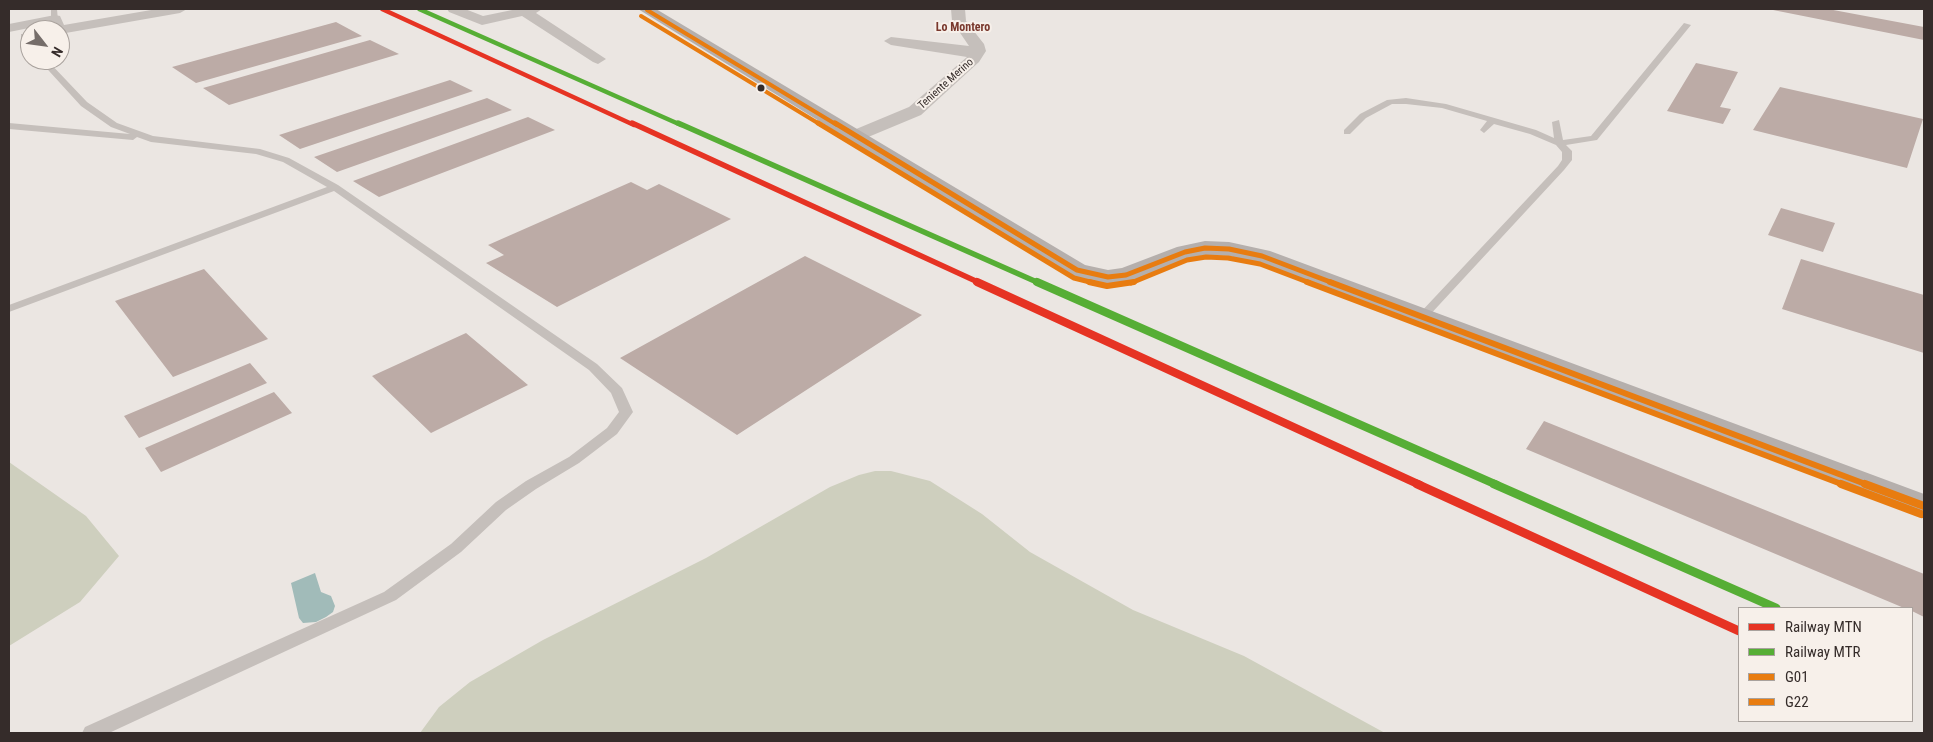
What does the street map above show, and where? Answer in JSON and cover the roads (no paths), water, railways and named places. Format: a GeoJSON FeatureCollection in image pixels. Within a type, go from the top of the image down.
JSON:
{"type":"FeatureCollection","features":[{"type":"Feature","properties":{"kind":"main road"},"geometry":{"type":"LineString","coordinates":[[646,9],[1062,263],[1086,273],[1108,276],[1126,275],[1185,252],[1205,248],[1229,249],[1279,262],[1924,506]]}},
{"type":"Feature","properties":{"kind":"street"},"geometry":{"type":"LineString","coordinates":[[70,21],[180,9]]}},
{"type":"Feature","properties":{"kind":"street"},"geometry":{"type":"LineString","coordinates":[[454,9],[482,20],[530,10],[598,59]]}},
{"type":"Feature","properties":{"kind":"street","name":"Teniente Merino"},"geometry":{"type":"LineString","coordinates":[[958,9],[959,20],[978,51]]}},
{"type":"Feature","properties":{"kind":"street","name":"Teniente Merino"},"geometry":{"type":"LineString","coordinates":[[891,41],[956,51],[978,51]]}},
{"type":"Feature","properties":{"kind":"street","name":"Teniente Merino"},"geometry":{"type":"LineString","coordinates":[[855,136],[899,120],[923,105],[962,72],[974,59],[978,51]]}},
{"type":"Feature","properties":{"kind":"lane"},"geometry":{"type":"LineString","coordinates":[[1347,132],[1363,116],[1390,102],[1406,101],[1443,106],[1533,132],[1559,143],[1594,138],[1687,25]]}},
{"type":"Feature","properties":{"kind":"lane"},"geometry":{"type":"LineString","coordinates":[[52,70],[84,104],[114,125],[151,138]]}},
{"type":"Feature","properties":{"kind":"lane"},"geometry":{"type":"LineString","coordinates":[[1484,130],[1492,121]]}},
{"type":"Feature","properties":{"kind":"lane"},"geometry":{"type":"LineString","coordinates":[[1423,316],[1562,168],[1568,156],[1559,143],[1556,122]]}},
{"type":"Feature","properties":{"kind":"lane"},"geometry":{"type":"LineString","coordinates":[[9,126],[151,138],[257,151],[286,160],[335,187],[593,367],[617,391],[626,412],[612,431],[574,460],[531,484],[502,506],[456,548],[390,596],[91,733]]}},
{"type":"Feature","properties":{"kind":"lane"},"geometry":{"type":"LineString","coordinates":[[9,309],[335,187]]}},
{"type":"Feature","properties":{"kind":"water"},"geometry":{"type":"Polygon","coordinates":[[[315,573],[321,592],[331,596],[335,606],[333,612],[326,617],[316,622],[303,623],[299,618],[291,583],[315,573]]]}},
{"type":"Feature","properties":{"kind":"rail line","name":"MTN"},"geometry":{"type":"LineString","coordinates":[[382,9],[1738,631]]}},
{"type":"Feature","properties":{"kind":"rail line","name":"MTR"},"geometry":{"type":"LineString","coordinates":[[419,9],[1774,607]]}},
{"type":"Feature","properties":{"kind":"district","name":"Lo Montero"},"geometry":{"type":"Point","coordinates":[963,28]}}]}
